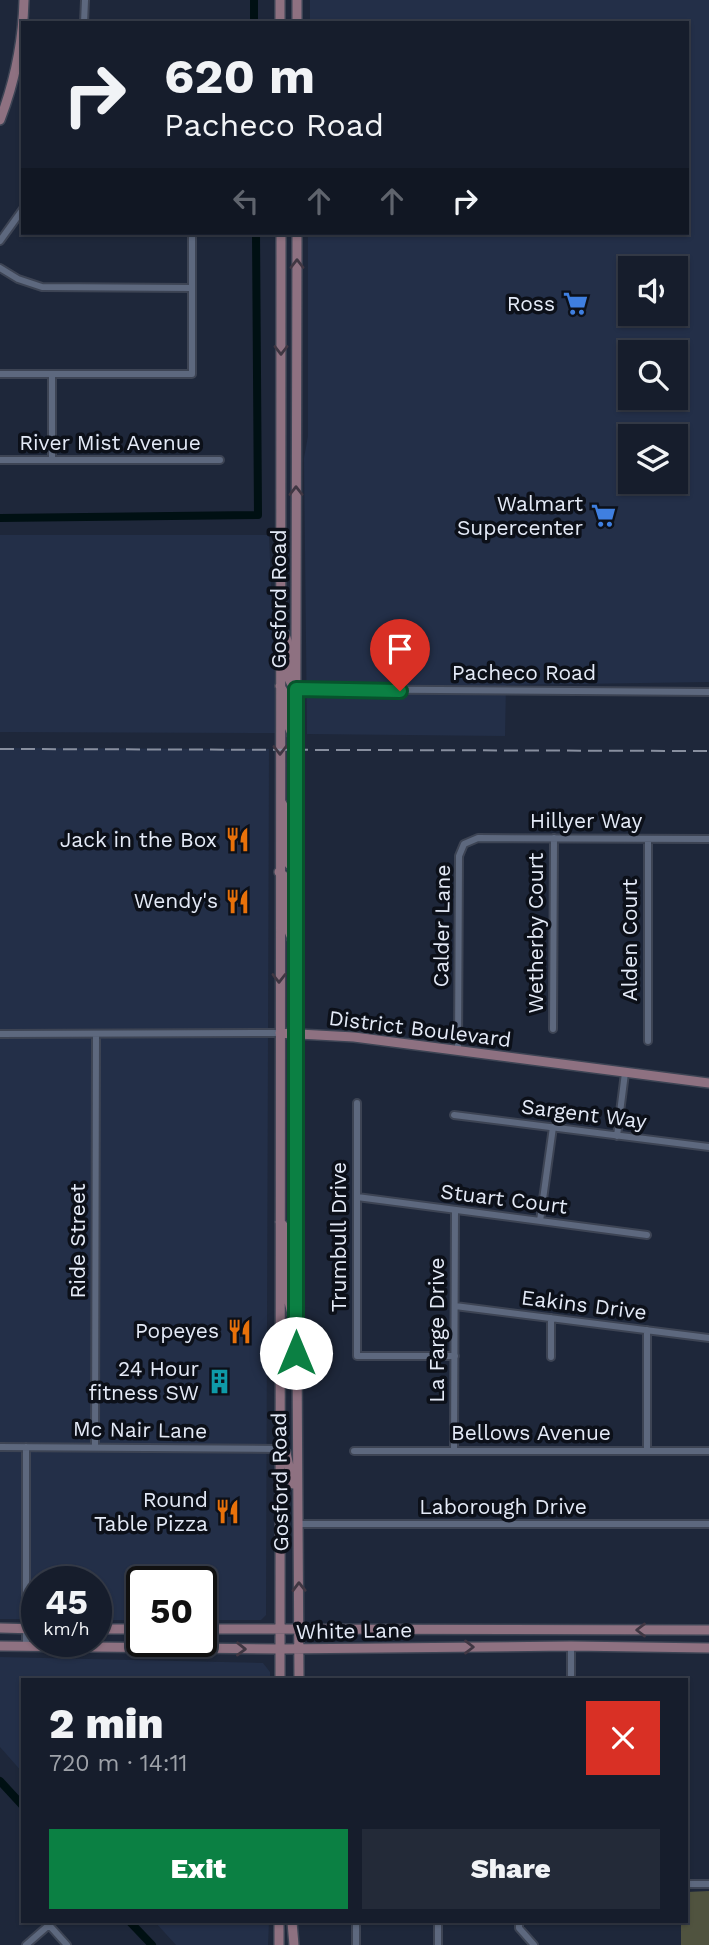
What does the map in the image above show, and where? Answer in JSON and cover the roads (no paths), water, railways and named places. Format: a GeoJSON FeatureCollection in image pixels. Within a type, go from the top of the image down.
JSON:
{"type":"FeatureCollection","features":[{"type":"Feature","properties":{"kind":"main road"},"geometry":{"type":"LineString","coordinates":[[22,21],[23,0]]}},
{"type":"Feature","properties":{"kind":"main road"},"geometry":{"type":"LineString","coordinates":[[280,0],[280,21]]}},
{"type":"Feature","properties":{"kind":"main road"},"geometry":{"type":"LineString","coordinates":[[297,0],[297,21]]}},
{"type":"Feature","properties":{"kind":"main road"},"geometry":{"type":"LineString","coordinates":[[0,120],[20,62]]}},
{"type":"Feature","properties":{"kind":"main road","name":"Gosford Road"},"geometry":{"type":"LineString","coordinates":[[280,1678],[281,235]]}},
{"type":"Feature","properties":{"kind":"main road","name":"Gosford Road"},"geometry":{"type":"LineString","coordinates":[[297,235],[295,1329],[299,1678]]}},
{"type":"Feature","properties":{"kind":"main road"},"geometry":{"type":"LineString","coordinates":[[280,623],[288,643],[288,675],[296,689]]}},
{"type":"Feature","properties":{"kind":"main road"},"geometry":{"type":"LineString","coordinates":[[280,686],[286,696],[288,724],[296,744]]}},
{"type":"Feature","properties":{"kind":"main road"},"geometry":{"type":"LineString","coordinates":[[280,801],[289,816],[289,864],[296,870]]}},
{"type":"Feature","properties":{"kind":"main road"},"geometry":{"type":"LineString","coordinates":[[279,872],[288,884],[288,929],[296,948]]}},
{"type":"Feature","properties":{"kind":"main road","name":"District Boulevard"},"geometry":{"type":"LineString","coordinates":[[279,1032],[354,1037],[709,1083]]}},
{"type":"Feature","properties":{"kind":"main road"},"geometry":{"type":"LineString","coordinates":[[280,1222],[286,1230],[288,1298],[295,1329]]}},
{"type":"Feature","properties":{"kind":"main road"},"geometry":{"type":"LineString","coordinates":[[279,1449],[286,1453],[289,1461],[298,1514]]}},
{"type":"Feature","properties":{"kind":"main road"},"geometry":{"type":"LineString","coordinates":[[0,1628],[21,1628]]}},
{"type":"Feature","properties":{"kind":"main road","name":"White Lane"},"geometry":{"type":"LineString","coordinates":[[217,1629],[709,1630]]}},
{"type":"Feature","properties":{"kind":"main road","name":"White Lane"},"geometry":{"type":"LineString","coordinates":[[0,1646],[21,1646]]}},
{"type":"Feature","properties":{"kind":"main road","name":"White Lane"},"geometry":{"type":"LineString","coordinates":[[112,1647],[709,1648]]}},
{"type":"Feature","properties":{"kind":"main road"},"geometry":{"type":"LineString","coordinates":[[279,1923],[279,1945]]}},
{"type":"Feature","properties":{"kind":"main road"},"geometry":{"type":"LineString","coordinates":[[294,1923],[295,1945]]}},
{"type":"Feature","properties":{"kind":"street"},"geometry":{"type":"LineString","coordinates":[[84,21],[85,0]]}},
{"type":"Feature","properties":{"kind":"street"},"geometry":{"type":"LineString","coordinates":[[0,241],[21,212]]}},
{"type":"Feature","properties":{"kind":"street"},"geometry":{"type":"LineString","coordinates":[[0,374],[192,374],[192,235]]}},
{"type":"Feature","properties":{"kind":"street"},"geometry":{"type":"LineString","coordinates":[[0,268],[18,279],[42,287],[192,288]]}},
{"type":"Feature","properties":{"kind":"street"},"geometry":{"type":"LineString","coordinates":[[52,374],[52,460]]}},
{"type":"Feature","properties":{"kind":"street","name":"River Mist Avenue"},"geometry":{"type":"LineString","coordinates":[[0,460],[220,460]]}},
{"type":"Feature","properties":{"kind":"street","name":"Pacheco Road"},"geometry":{"type":"LineString","coordinates":[[296,689],[709,692]]}},
{"type":"Feature","properties":{"kind":"street","name":"Hillyer Way"},"geometry":{"type":"LineString","coordinates":[[464,844],[478,838],[709,839]]}},
{"type":"Feature","properties":{"kind":"street","name":"Wetherby Court"},"geometry":{"type":"LineString","coordinates":[[553,1029],[554,838]]}},
{"type":"Feature","properties":{"kind":"street","name":"Alden Court"},"geometry":{"type":"LineString","coordinates":[[648,839],[648,1041]]}},
{"type":"Feature","properties":{"kind":"street","name":"Calder Lane"},"geometry":{"type":"LineString","coordinates":[[458,1051],[459,856],[464,844]]}},
{"type":"Feature","properties":{"kind":"street","name":"District Boulevard"},"geometry":{"type":"LineString","coordinates":[[0,1034],[279,1032]]}},
{"type":"Feature","properties":{"kind":"street","name":"Ride Street"},"geometry":{"type":"LineString","coordinates":[[95,1447],[96,1034]]}},
{"type":"Feature","properties":{"kind":"street"},"geometry":{"type":"LineString","coordinates":[[617,1136],[625,1073]]}},
{"type":"Feature","properties":{"kind":"street","name":"Trumbull Drive"},"geometry":{"type":"LineString","coordinates":[[357,1103],[357,1356],[455,1356]]}},
{"type":"Feature","properties":{"kind":"street","name":"Sargent Way"},"geometry":{"type":"LineString","coordinates":[[454,1115],[709,1147]]}},
{"type":"Feature","properties":{"kind":"street"},"geometry":{"type":"LineString","coordinates":[[540,1221],[552,1127]]}},
{"type":"Feature","properties":{"kind":"street","name":"Stuart Court"},"geometry":{"type":"LineString","coordinates":[[357,1197],[647,1235]]}},
{"type":"Feature","properties":{"kind":"street","name":"La Farge Drive"},"geometry":{"type":"LineString","coordinates":[[454,1451],[455,1210]]}},
{"type":"Feature","properties":{"kind":"street","name":"Eakins Drive"},"geometry":{"type":"LineString","coordinates":[[455,1306],[709,1338]]}},
{"type":"Feature","properties":{"kind":"street"},"geometry":{"type":"LineString","coordinates":[[551,1318],[551,1357]]}},
{"type":"Feature","properties":{"kind":"street"},"geometry":{"type":"LineString","coordinates":[[647,1330],[647,1451]]}},
{"type":"Feature","properties":{"kind":"street","name":"Mc Nair Lane"},"geometry":{"type":"LineString","coordinates":[[0,1447],[279,1449]]}},
{"type":"Feature","properties":{"kind":"street"},"geometry":{"type":"LineString","coordinates":[[26,1447],[30,1566]]}},
{"type":"Feature","properties":{"kind":"street","name":"Bellows Avenue"},"geometry":{"type":"LineString","coordinates":[[354,1451],[709,1451]]}},
{"type":"Feature","properties":{"kind":"street","name":"Laborough Drive"},"geometry":{"type":"LineString","coordinates":[[298,1524],[709,1524]]}},
{"type":"Feature","properties":{"kind":"street"},"geometry":{"type":"LineString","coordinates":[[571,1646],[572,1678]]}},
{"type":"Feature","properties":{"kind":"street"},"geometry":{"type":"LineString","coordinates":[[688,1884],[709,1884]]}},
{"type":"Feature","properties":{"kind":"street"},"geometry":{"type":"LineString","coordinates":[[356,1923],[356,1945]]}},
{"type":"Feature","properties":{"kind":"street"},"geometry":{"type":"LineString","coordinates":[[438,1923],[438,1945]]}},
{"type":"Feature","properties":{"kind":"street"},"geometry":{"type":"LineString","coordinates":[[519,1923],[519,1928],[534,1945]]}},
{"type":"Feature","properties":{"kind":"street"},"geometry":{"type":"LineString","coordinates":[[26,1945],[49,1925],[66,1945]]}},
{"type":"Feature","properties":{"kind":"waterway"},"geometry":{"type":"LineString","coordinates":[[254,0],[254,21]]}},
{"type":"Feature","properties":{"kind":"waterway"},"geometry":{"type":"LineString","coordinates":[[0,518],[258,515],[256,235]]}},
{"type":"Feature","properties":{"kind":"waterway"},"geometry":{"type":"LineString","coordinates":[[0,1781],[21,1804]]}},
{"type":"Feature","properties":{"kind":"waterway"},"geometry":{"type":"LineString","coordinates":[[131,1923],[152,1945]]}},
{"type":"Feature","properties":{"kind":"railway"},"geometry":{"type":"LineString","coordinates":[[0,749],[709,751]]}},
{"type":"Feature","properties":{"kind":"place","name":"Ross"},"geometry":{"type":"Point","coordinates":[575,304]}},
{"type":"Feature","properties":{"kind":"place","name":"Walmart Supercenter"},"geometry":{"type":"Point","coordinates":[603,516]}},
{"type":"Feature","properties":{"kind":"place","name":"Jack in the Box"},"geometry":{"type":"Point","coordinates":[237,840]}},
{"type":"Feature","properties":{"kind":"place","name":"Wendy's"},"geometry":{"type":"Point","coordinates":[238,901]}},
{"type":"Feature","properties":{"kind":"place","name":"Popeyes"},"geometry":{"type":"Point","coordinates":[239,1331]}},
{"type":"Feature","properties":{"kind":"place","name":"24 Hour fitness SW"},"geometry":{"type":"Point","coordinates":[219,1381]}},
{"type":"Feature","properties":{"kind":"place","name":"Round Table Pizza"},"geometry":{"type":"Point","coordinates":[228,1512]}}]}
